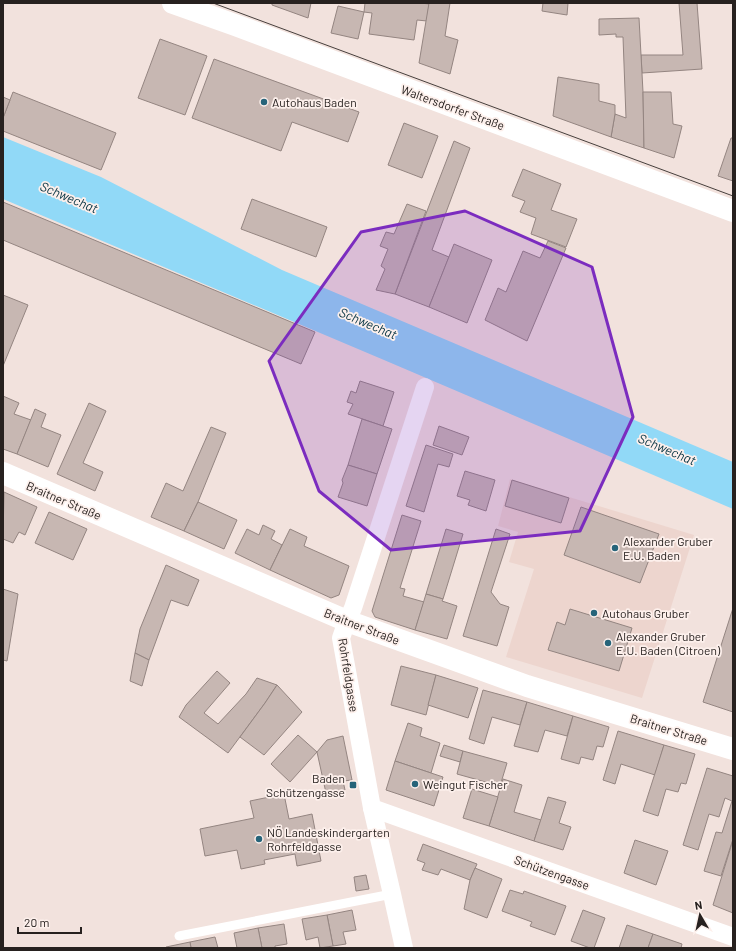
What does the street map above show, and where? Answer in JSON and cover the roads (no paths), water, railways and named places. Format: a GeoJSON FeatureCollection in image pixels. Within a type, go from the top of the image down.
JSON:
{"type":"FeatureCollection","features":[{"type":"Feature","properties":{"kind":"main road","name":"Waltersdorfer Straße"},"geometry":{"type":"LineString","coordinates":[[173,3],[733,211]]}},
{"type":"Feature","properties":{"kind":"main road","name":"Braitner Straße"},"geometry":{"type":"LineString","coordinates":[[3,473],[347,621],[527,686],[733,749]]}},
{"type":"Feature","properties":{"kind":"street","name":"Rohrfeldgasse"},"geometry":{"type":"LineString","coordinates":[[404,948],[372,808],[341,638],[353,608],[425,387]]}},
{"type":"Feature","properties":{"kind":"street","name":"Schützengasse"},"geometry":{"type":"LineString","coordinates":[[372,808],[733,937]]}},
{"type":"Feature","properties":{"kind":"lane"},"geometry":{"type":"LineString","coordinates":[[180,936],[392,894]]}},
{"type":"Feature","properties":{"kind":"water","name":"Schwechat"},"geometry":{"type":"Polygon","coordinates":[[[3,137],[101,177],[282,270],[733,462],[733,509],[3,199],[3,137]]]}},
{"type":"Feature","properties":{"kind":"tram line"},"geometry":{"type":"LineString","coordinates":[[213,3],[733,196]]}},
{"type":"Feature","properties":{"kind":"place","name":"Autohaus Baden"},"geometry":{"type":"Point","coordinates":[264,102]}},
{"type":"Feature","properties":{"kind":"place","name":"Alexander Gruber E.U. Baden"},"geometry":{"type":"Point","coordinates":[615,548]}},
{"type":"Feature","properties":{"kind":"place","name":"Autohaus Gruber"},"geometry":{"type":"Point","coordinates":[594,613]}},
{"type":"Feature","properties":{"kind":"place","name":"Alexander Gruber E.U. Baden (Citroen)"},"geometry":{"type":"Point","coordinates":[608,643]}},
{"type":"Feature","properties":{"kind":"place","name":"Weingut Fischer"},"geometry":{"type":"Point","coordinates":[415,784]}},
{"type":"Feature","properties":{"kind":"place","name":"Baden Schützengasse"},"geometry":{"type":"Point","coordinates":[353,785]}},
{"type":"Feature","properties":{"kind":"place","name":"NÖ Landeskindergarten Rohrfeldgasse"},"geometry":{"type":"Point","coordinates":[259,839]}}]}
